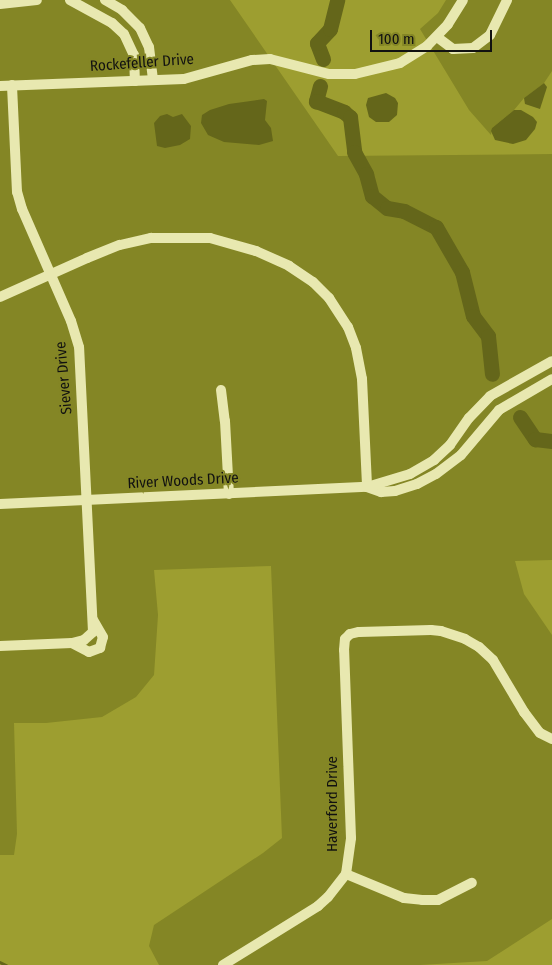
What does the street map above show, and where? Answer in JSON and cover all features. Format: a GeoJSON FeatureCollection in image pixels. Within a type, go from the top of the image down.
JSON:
{"type":"FeatureCollection","features":[{"type":"Feature","properties":{"kind":"street"},"geometry":{"type":"LineString","coordinates":[[0,4],[37,0]]}},
{"type":"Feature","properties":{"kind":"street"},"geometry":{"type":"LineString","coordinates":[[105,0],[134,20],[143,33],[149,47],[153,80]]}},
{"type":"Feature","properties":{"kind":"street","name":"Rockefeller Drive"},"geometry":{"type":"LineString","coordinates":[[0,86],[184,79],[252,60],[270,59],[329,74],[355,74],[400,64],[437,37],[456,13],[463,0]]}},
{"type":"Feature","properties":{"kind":"street"},"geometry":{"type":"LineString","coordinates":[[437,37],[453,49],[473,48],[490,35],[507,0]]}},
{"type":"Feature","properties":{"kind":"street"},"geometry":{"type":"LineString","coordinates":[[76,1],[118,28],[129,41],[134,55],[135,81]]}},
{"type":"Feature","properties":{"kind":"street"},"geometry":{"type":"LineString","coordinates":[[129,41],[143,33]]}},
{"type":"Feature","properties":{"kind":"street","name":"Siever Drive"},"geometry":{"type":"LineString","coordinates":[[12,85],[17,192],[22,209],[71,322],[79,347],[93,632],[84,640],[72,643]]}},
{"type":"Feature","properties":{"kind":"street"},"geometry":{"type":"LineString","coordinates":[[0,297],[120,245],[151,238],[180,236],[210,238],[240,245],[270,256],[300,273],[321,290],[336,307],[348,327],[356,348],[362,378],[367,488]]}},
{"type":"Feature","properties":{"kind":"street","name":"River Woods Drive"},"geometry":{"type":"LineString","coordinates":[[0,504],[367,488],[410,474],[434,460],[450,445],[469,418],[490,396],[552,361]]}},
{"type":"Feature","properties":{"kind":"street","name":"River Woods Drive"},"geometry":{"type":"LineString","coordinates":[[367,488],[380,492],[396,491],[417,484],[436,474],[461,454],[499,410],[552,379]]}},
{"type":"Feature","properties":{"kind":"street"},"geometry":{"type":"LineString","coordinates":[[221,390],[225,421],[229,494]]}},
{"type":"Feature","properties":{"kind":"street","name":"Siever Drive"},"geometry":{"type":"LineString","coordinates":[[72,643],[89,652],[100,648],[103,637],[92,620]]}},
{"type":"Feature","properties":{"kind":"street","name":"Haverford Drive"},"geometry":{"type":"LineString","coordinates":[[223,965],[318,906],[328,897],[346,874],[351,838],[345,639],[359,632],[431,630],[441,631],[465,639],[479,647],[493,660],[524,712],[540,733],[552,740]]}},
{"type":"Feature","properties":{"kind":"street"},"geometry":{"type":"LineString","coordinates":[[0,646],[72,643]]}},
{"type":"Feature","properties":{"kind":"street"},"geometry":{"type":"LineString","coordinates":[[346,874],[404,898],[422,900],[438,900],[472,884]]}},
{"type":"Feature","properties":{"kind":"shaded area"},"geometry":{"type":"Polygon","coordinates":[[[230,0],[446,0],[438,13],[420,29],[469,110],[491,135],[492,128],[514,110],[524,98],[544,83],[552,71],[552,154],[338,156],[230,0]]]}},
{"type":"Feature","properties":{"kind":"shaded area"},"geometry":{"type":"Polygon","coordinates":[[[544,83],[547,87],[540,109],[525,104],[524,98],[544,83]]]}},
{"type":"Feature","properties":{"kind":"shaded area"},"geometry":{"type":"Polygon","coordinates":[[[386,93],[395,98],[398,103],[397,115],[389,122],[376,122],[369,117],[366,105],[368,98],[386,93]]]}},
{"type":"Feature","properties":{"kind":"shaded area"},"geometry":{"type":"Polygon","coordinates":[[[264,99],[267,101],[265,120],[271,128],[273,141],[259,145],[224,142],[208,135],[201,123],[202,115],[210,110],[229,104],[264,99]]]}},
{"type":"Feature","properties":{"kind":"shaded area"},"geometry":{"type":"Polygon","coordinates":[[[514,110],[521,110],[533,117],[537,122],[535,129],[526,140],[513,144],[495,140],[491,131],[492,128],[514,110]]]}},
{"type":"Feature","properties":{"kind":"shaded area"},"geometry":{"type":"Polygon","coordinates":[[[167,114],[173,117],[182,114],[191,126],[190,139],[180,145],[165,148],[157,146],[154,123],[160,116],[167,114]]]}},
{"type":"Feature","properties":{"kind":"shaded area"},"geometry":{"type":"Polygon","coordinates":[[[552,560],[552,635],[524,594],[515,561],[552,560]]]}},
{"type":"Feature","properties":{"kind":"shaded area"},"geometry":{"type":"Polygon","coordinates":[[[271,566],[282,838],[263,853],[154,925],[149,946],[159,965],[0,965],[0,855],[14,855],[17,834],[14,723],[46,723],[102,717],[136,697],[154,675],[158,615],[154,570],[271,566]]]}},
{"type":"Feature","properties":{"kind":"shaded area"},"geometry":{"type":"Polygon","coordinates":[[[552,919],[552,965],[420,965],[487,961],[552,919]]]}},
{"type":"Feature","properties":{"kind":"waterway"},"geometry":{"type":"LineString","coordinates":[[323,59],[317,43],[330,29],[337,0]]}},
{"type":"Feature","properties":{"kind":"waterway"},"geometry":{"type":"LineString","coordinates":[[320,86],[316,101],[344,112],[350,117],[354,152],[366,174],[372,196],[387,208],[404,211],[436,227],[462,272],[473,316],[488,336],[492,374]]}},
{"type":"Feature","properties":{"kind":"waterway"},"geometry":{"type":"LineString","coordinates":[[520,417],[535,439],[552,441]]}},
{"type":"Feature","properties":{"kind":"waterway"},"geometry":{"type":"LineString","coordinates":[[0,962],[6,965]]}}]}
